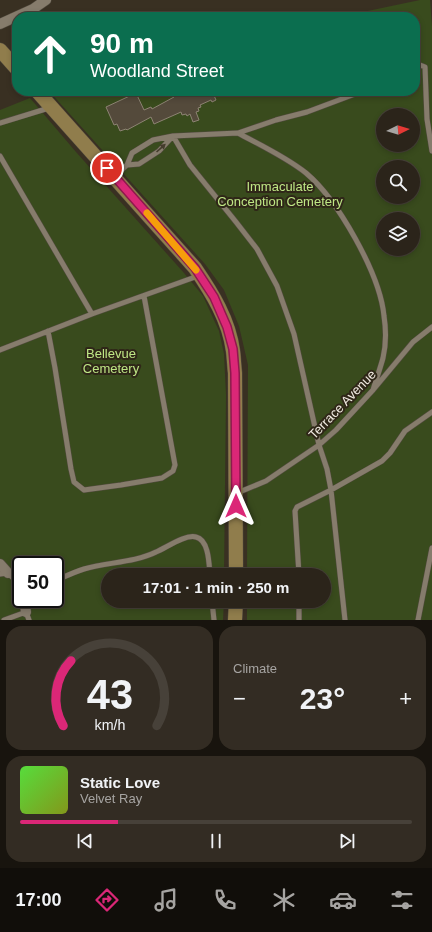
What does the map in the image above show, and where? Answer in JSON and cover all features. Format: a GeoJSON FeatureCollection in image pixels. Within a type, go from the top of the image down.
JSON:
{"type":"FeatureCollection","features":[{"type":"Feature","properties":{"kind":"main road"},"geometry":{"type":"LineString","coordinates":[[0,50],[12,63]]}},
{"type":"Feature","properties":{"kind":"main road"},"geometry":{"type":"LineString","coordinates":[[41,96],[195,268],[214,297],[227,327],[233,349],[235,373],[236,568]]}},
{"type":"Feature","properties":{"kind":"main road"},"geometry":{"type":"LineString","coordinates":[[235,620],[236,608]]}},
{"type":"Feature","properties":{"kind":"street"},"geometry":{"type":"LineString","coordinates":[[26,12],[46,0]]}},
{"type":"Feature","properties":{"kind":"street"},"geometry":{"type":"LineString","coordinates":[[0,24],[12,19]]}},
{"type":"Feature","properties":{"kind":"street"},"geometry":{"type":"LineString","coordinates":[[0,564],[4,574]]}},
{"type":"Feature","properties":{"kind":"lane"},"geometry":{"type":"LineString","coordinates":[[420,65],[425,67],[427,119],[432,150]]}},
{"type":"Feature","properties":{"kind":"lane"},"geometry":{"type":"LineString","coordinates":[[114,176],[127,165],[132,153],[152,140],[173,136],[238,133],[276,120],[307,112],[350,96]]}},
{"type":"Feature","properties":{"kind":"lane"},"geometry":{"type":"LineString","coordinates":[[0,123],[51,107]]}},
{"type":"Feature","properties":{"kind":"lane"},"geometry":{"type":"LineString","coordinates":[[238,133],[288,161],[305,172],[318,184],[331,200],[367,262],[380,295],[384,315],[384,357],[372,390]]}},
{"type":"Feature","properties":{"kind":"lane"},"geometry":{"type":"LineString","coordinates":[[127,165],[139,164],[159,151],[173,136]]}},
{"type":"Feature","properties":{"kind":"lane"},"geometry":{"type":"LineString","coordinates":[[173,136],[190,165],[257,249],[277,286],[294,334],[319,445],[327,469],[331,490],[345,620]]}},
{"type":"Feature","properties":{"kind":"lane"},"geometry":{"type":"LineString","coordinates":[[0,156],[92,314]]}},
{"type":"Feature","properties":{"kind":"lane"},"geometry":{"type":"LineString","coordinates":[[0,350],[92,314],[200,276]]}},
{"type":"Feature","properties":{"kind":"lane"},"geometry":{"type":"LineString","coordinates":[[48,331],[74,482],[84,490],[162,478],[173,471],[176,465],[144,296]]}},
{"type":"Feature","properties":{"kind":"lane","name":"Terrace Avenue"},"geometry":{"type":"LineString","coordinates":[[236,493],[266,482],[319,445],[336,430],[414,342],[432,327]]}},
{"type":"Feature","properties":{"kind":"lane"},"geometry":{"type":"LineString","coordinates":[[299,568],[295,512],[297,507],[331,490],[382,461],[390,453],[405,431],[432,412]]}},
{"type":"Feature","properties":{"kind":"lane"},"geometry":{"type":"LineString","coordinates":[[64,577],[84,569],[154,553],[177,541],[191,537],[196,537],[202,541],[205,546],[209,568]]}},
{"type":"Feature","properties":{"kind":"lane"},"geometry":{"type":"LineString","coordinates":[[418,620],[432,548]]}},
{"type":"Feature","properties":{"kind":"lane"},"geometry":{"type":"LineString","coordinates":[[213,608],[214,620]]}},
{"type":"Feature","properties":{"kind":"lane"},"geometry":{"type":"LineString","coordinates":[[299,608],[299,620]]}},
{"type":"Feature","properties":{"kind":"lane"},"geometry":{"type":"LineString","coordinates":[[4,620],[28,616]]}},
{"type":"Feature","properties":{"kind":"green space","name":"Immaculate Conception Cemetery"},"geometry":{"type":"Polygon","coordinates":[[[420,0],[430,0],[432,26],[432,620],[247,620],[247,608],[331,608],[331,568],[247,568],[248,365],[239,326],[224,290],[205,264],[54,96],[420,96],[420,12],[363,12],[420,0]]]}},
{"type":"Feature","properties":{"kind":"green space","name":"Bellevue Cemetery"},"geometry":{"type":"Polygon","coordinates":[[[30,98],[203,296],[219,331],[224,354],[226,395],[224,568],[101,568],[101,608],[224,608],[223,620],[0,620],[0,110],[30,98]]]}},
{"type":"Feature","properties":{"kind":"building"},"geometry":{"type":"Polygon","coordinates":[[[130,96],[137,96],[144,110],[151,107],[152,109],[174,97],[214,96],[216,100],[212,102],[211,100],[200,105],[201,107],[198,108],[199,111],[196,112],[199,120],[193,122],[190,114],[187,116],[186,114],[182,115],[181,112],[154,124],[151,117],[127,130],[120,131],[117,124],[114,125],[106,107],[130,96]]]}},
{"type":"Feature","properties":{"kind":"slow traffic"},"geometry":{"type":"LineString","coordinates":[[147,213],[196,270]]}},
{"type":"Feature","properties":{"kind":"route"},"geometry":{"type":"LineString","coordinates":[[107,168],[195,268],[214,297],[227,327],[233,349],[235,373],[236,506]]}}]}
